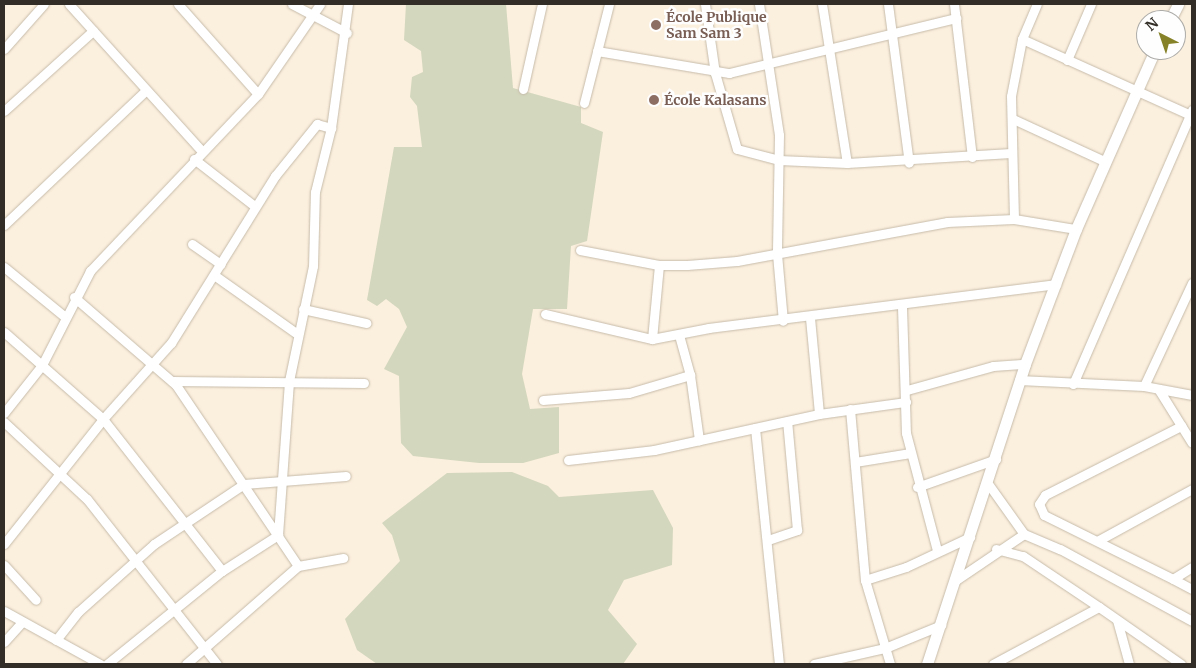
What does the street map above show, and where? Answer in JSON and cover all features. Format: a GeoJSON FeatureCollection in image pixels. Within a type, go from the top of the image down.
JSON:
{"type":"FeatureCollection","features":[{"type":"Feature","properties":{"kind":"street"},"geometry":{"type":"LineString","coordinates":[[4,48],[44,4]]}},
{"type":"Feature","properties":{"kind":"street"},"geometry":{"type":"LineString","coordinates":[[69,4],[145,91],[202,152]]}},
{"type":"Feature","properties":{"kind":"street"},"geometry":{"type":"LineString","coordinates":[[178,4],[258,94]]}},
{"type":"Feature","properties":{"kind":"street"},"geometry":{"type":"LineString","coordinates":[[292,4],[311,17],[347,33]]}},
{"type":"Feature","properties":{"kind":"street"},"geometry":{"type":"LineString","coordinates":[[4,413],[42,365],[74,296],[105,252],[258,94],[320,4]]}},
{"type":"Feature","properties":{"kind":"street"},"geometry":{"type":"LineString","coordinates":[[278,535],[280,482],[289,381],[296,333],[315,254],[315,192],[331,128],[347,33],[348,4]]}},
{"type":"Feature","properties":{"kind":"street"},"geometry":{"type":"LineString","coordinates":[[523,89],[542,4]]}},
{"type":"Feature","properties":{"kind":"street"},"geometry":{"type":"LineString","coordinates":[[584,103],[609,4]]}},
{"type":"Feature","properties":{"kind":"street"},"geometry":{"type":"LineString","coordinates":[[704,4],[716,73],[733,146],[778,160],[847,163],[909,163],[1011,153]]}},
{"type":"Feature","properties":{"kind":"street"},"geometry":{"type":"LineString","coordinates":[[759,4],[771,65],[778,160],[777,254],[783,321]]}},
{"type":"Feature","properties":{"kind":"street"},"geometry":{"type":"LineString","coordinates":[[822,4],[847,163]]}},
{"type":"Feature","properties":{"kind":"street"},"geometry":{"type":"LineString","coordinates":[[888,4],[909,163]]}},
{"type":"Feature","properties":{"kind":"street"},"geometry":{"type":"LineString","coordinates":[[954,4],[972,157]]}},
{"type":"Feature","properties":{"kind":"street"},"geometry":{"type":"LineString","coordinates":[[1014,220],[1011,153],[1013,119],[1012,83],[1022,40],[1037,4]]}},
{"type":"Feature","properties":{"kind":"street"},"geometry":{"type":"LineString","coordinates":[[1067,60],[1091,4]]}},
{"type":"Feature","properties":{"kind":"street"},"geometry":{"type":"LineString","coordinates":[[597,51],[716,73],[771,65],[956,18]]}},
{"type":"Feature","properties":{"kind":"street"},"geometry":{"type":"LineString","coordinates":[[4,111],[93,30]]}},
{"type":"Feature","properties":{"kind":"street"},"geometry":{"type":"LineString","coordinates":[[1022,40],[1135,91],[1191,113],[1073,384]]}},
{"type":"Feature","properties":{"kind":"street"},"geometry":{"type":"LineString","coordinates":[[927,664],[989,485],[1019,380],[1076,229],[1150,60]]}},
{"type":"Feature","properties":{"kind":"street"},"geometry":{"type":"LineString","coordinates":[[4,226],[145,91]]}},
{"type":"Feature","properties":{"kind":"street"},"geometry":{"type":"LineString","coordinates":[[1013,119],[1104,162]]}},
{"type":"Feature","properties":{"kind":"street"},"geometry":{"type":"LineString","coordinates":[[4,544],[103,419],[154,364],[221,264],[253,205],[315,125],[331,128]]}},
{"type":"Feature","properties":{"kind":"street"},"geometry":{"type":"LineString","coordinates":[[194,159],[253,205]]}},
{"type":"Feature","properties":{"kind":"street"},"geometry":{"type":"LineString","coordinates":[[580,250],[659,265],[714,264],[947,222],[1014,220],[1076,229]]}},
{"type":"Feature","properties":{"kind":"street"},"geometry":{"type":"LineString","coordinates":[[192,244],[221,264]]}},
{"type":"Feature","properties":{"kind":"street"},"geometry":{"type":"LineString","coordinates":[[652,340],[659,265]]}},
{"type":"Feature","properties":{"kind":"street"},"geometry":{"type":"LineString","coordinates":[[4,268],[65,317]]}},
{"type":"Feature","properties":{"kind":"street"},"geometry":{"type":"LineString","coordinates":[[214,275],[296,333]]}},
{"type":"Feature","properties":{"kind":"street"},"geometry":{"type":"LineString","coordinates":[[1144,386],[1192,283]]}},
{"type":"Feature","properties":{"kind":"street"},"geometry":{"type":"LineString","coordinates":[[545,314],[652,340],[783,321],[902,307],[1056,284]]}},
{"type":"Feature","properties":{"kind":"street"},"geometry":{"type":"LineString","coordinates":[[74,296],[172,381],[244,484],[298,566]]}},
{"type":"Feature","properties":{"kind":"street"},"geometry":{"type":"LineString","coordinates":[[902,307],[910,453],[917,487],[937,550]]}},
{"type":"Feature","properties":{"kind":"street"},"geometry":{"type":"LineString","coordinates":[[303,309],[366,322]]}},
{"type":"Feature","properties":{"kind":"street"},"geometry":{"type":"LineString","coordinates":[[810,318],[819,414]]}},
{"type":"Feature","properties":{"kind":"street"},"geometry":{"type":"LineString","coordinates":[[4,332],[103,419],[222,571]]}},
{"type":"Feature","properties":{"kind":"street"},"geometry":{"type":"LineString","coordinates":[[679,335],[690,375],[699,440]]}},
{"type":"Feature","properties":{"kind":"street"},"geometry":{"type":"LineString","coordinates":[[907,390],[993,366],[1025,364]]}},
{"type":"Feature","properties":{"kind":"street"},"geometry":{"type":"LineString","coordinates":[[543,400],[629,393],[690,375]]}},
{"type":"Feature","properties":{"kind":"street"},"geometry":{"type":"LineString","coordinates":[[1019,380],[1144,386],[1192,395]]}},
{"type":"Feature","properties":{"kind":"street"},"geometry":{"type":"LineString","coordinates":[[172,381],[364,383]]}},
{"type":"Feature","properties":{"kind":"street"},"geometry":{"type":"LineString","coordinates":[[1159,390],[1192,443]]}},
{"type":"Feature","properties":{"kind":"street"},"geometry":{"type":"LineString","coordinates":[[568,460],[654,450],[819,414],[906,402]]}},
{"type":"Feature","properties":{"kind":"street"},"geometry":{"type":"LineString","coordinates":[[850,409],[865,580],[890,664]]}},
{"type":"Feature","properties":{"kind":"street"},"geometry":{"type":"LineString","coordinates":[[768,540],[797,530],[787,421]]}},
{"type":"Feature","properties":{"kind":"street"},"geometry":{"type":"LineString","coordinates":[[4,422],[61,471],[134,561],[202,650],[217,664]]}},
{"type":"Feature","properties":{"kind":"street"},"geometry":{"type":"LineString","coordinates":[[1182,426],[1045,495],[1039,504],[1044,515],[1099,540],[1192,589]]}},
{"type":"Feature","properties":{"kind":"street"},"geometry":{"type":"LineString","coordinates":[[755,428],[768,540],[779,664]]}},
{"type":"Feature","properties":{"kind":"street"},"geometry":{"type":"LineString","coordinates":[[855,462],[910,453]]}},
{"type":"Feature","properties":{"kind":"street"},"geometry":{"type":"LineString","coordinates":[[917,487],[996,459]]}},
{"type":"Feature","properties":{"kind":"street"},"geometry":{"type":"LineString","coordinates":[[56,640],[78,612],[134,561],[183,522],[244,484],[346,476]]}},
{"type":"Feature","properties":{"kind":"street"},"geometry":{"type":"LineString","coordinates":[[989,485],[1024,534],[1068,553],[1192,621]]}},
{"type":"Feature","properties":{"kind":"street"},"geometry":{"type":"LineString","coordinates":[[1099,540],[1192,489]]}},
{"type":"Feature","properties":{"kind":"street"},"geometry":{"type":"LineString","coordinates":[[956,580],[996,549],[1024,534]]}},
{"type":"Feature","properties":{"kind":"street"},"geometry":{"type":"LineString","coordinates":[[107,664],[222,571],[278,535]]}},
{"type":"Feature","properties":{"kind":"street"},"geometry":{"type":"LineString","coordinates":[[865,580],[906,567],[937,550],[970,537]]}},
{"type":"Feature","properties":{"kind":"street"},"geometry":{"type":"LineString","coordinates":[[996,549],[1023,556],[1181,664]]}},
{"type":"Feature","properties":{"kind":"street"},"geometry":{"type":"LineString","coordinates":[[186,664],[298,566],[344,558]]}},
{"type":"Feature","properties":{"kind":"street"},"geometry":{"type":"LineString","coordinates":[[4,565],[36,600]]}},
{"type":"Feature","properties":{"kind":"street"},"geometry":{"type":"LineString","coordinates":[[1173,579],[1192,567]]}},
{"type":"Feature","properties":{"kind":"street"},"geometry":{"type":"LineString","coordinates":[[993,664],[1099,607]]}},
{"type":"Feature","properties":{"kind":"street"},"geometry":{"type":"LineString","coordinates":[[4,611],[56,640],[87,661],[100,664]]}},
{"type":"Feature","properties":{"kind":"street"},"geometry":{"type":"LineString","coordinates":[[1117,620],[1129,664]]}},
{"type":"Feature","properties":{"kind":"street"},"geometry":{"type":"LineString","coordinates":[[4,642],[22,622]]}},
{"type":"Feature","properties":{"kind":"street"},"geometry":{"type":"LineString","coordinates":[[814,664],[885,648],[941,626]]}},
{"type":"Feature","properties":{"kind":"green space"},"geometry":{"type":"Polygon","coordinates":[[[406,4],[506,4],[513,88],[581,107],[581,123],[603,132],[587,241],[571,246],[567,309],[533,309],[522,374],[530,409],[559,407],[559,453],[523,463],[479,463],[413,456],[401,443],[399,376],[384,369],[407,327],[399,309],[386,299],[377,306],[367,300],[394,147],[422,147],[417,106],[410,97],[412,77],[423,72],[421,51],[404,40],[406,4]]]}},
{"type":"Feature","properties":{"kind":"green space"},"geometry":{"type":"Polygon","coordinates":[[[512,472],[548,486],[559,497],[653,490],[673,528],[672,565],[624,580],[608,610],[637,644],[623,664],[377,664],[357,650],[345,619],[400,561],[392,535],[382,523],[447,473],[512,472]]]}},
{"type":"Feature","properties":{"kind":"place","name":"École Publique Sam Sam 3"},"geometry":{"type":"Point","coordinates":[656,25]}},
{"type":"Feature","properties":{"kind":"place","name":"École Kalasans"},"geometry":{"type":"Point","coordinates":[654,100]}}]}
